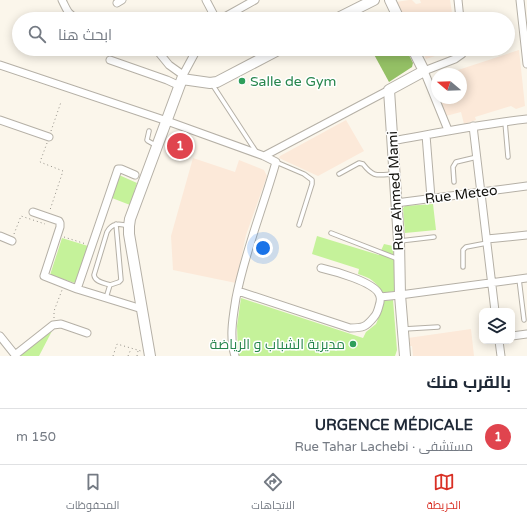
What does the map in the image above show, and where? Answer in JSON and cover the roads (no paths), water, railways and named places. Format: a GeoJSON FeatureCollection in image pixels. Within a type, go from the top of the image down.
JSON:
{"type":"FeatureCollection","features":[{"type":"Feature","properties":{"kind":"street"},"geometry":{"type":"LineString","coordinates":[[62,0],[68,12]]}},
{"type":"Feature","properties":{"kind":"street"},"geometry":{"type":"LineString","coordinates":[[206,0],[212,12]]}},
{"type":"Feature","properties":{"kind":"street"},"geometry":{"type":"LineString","coordinates":[[228,12],[254,0]]}},
{"type":"Feature","properties":{"kind":"street"},"geometry":{"type":"LineString","coordinates":[[350,12],[374,0]]}},
{"type":"Feature","properties":{"kind":"street"},"geometry":{"type":"LineString","coordinates":[[390,0],[396,12]]}},
{"type":"Feature","properties":{"kind":"street"},"geometry":{"type":"LineString","coordinates":[[458,0],[459,12]]}},
{"type":"Feature","properties":{"kind":"street"},"geometry":{"type":"LineString","coordinates":[[520,0],[527,60]]}},
{"type":"Feature","properties":{"kind":"street"},"geometry":{"type":"LineString","coordinates":[[162,56],[182,80]]}},
{"type":"Feature","properties":{"kind":"street"},"geometry":{"type":"LineString","coordinates":[[147,354],[142,309],[129,234],[130,219],[182,80],[194,56]]}},
{"type":"Feature","properties":{"kind":"street"},"geometry":{"type":"LineString","coordinates":[[110,60],[167,80],[212,83],[227,78],[267,56]]}},
{"type":"Feature","properties":{"kind":"street"},"geometry":{"type":"LineString","coordinates":[[417,56],[424,70],[448,130]]}},
{"type":"Feature","properties":{"kind":"street"},"geometry":{"type":"LineString","coordinates":[[260,155],[389,90],[424,70],[455,59],[459,56]]}},
{"type":"Feature","properties":{"kind":"street"},"geometry":{"type":"LineString","coordinates":[[0,65],[167,121],[276,162],[243,266],[232,331],[233,351],[235,356]]}},
{"type":"Feature","properties":{"kind":"street","name":"Rue Ahmed Mami"},"geometry":{"type":"LineString","coordinates":[[389,90],[399,241],[402,329],[405,356]]}},
{"type":"Feature","properties":{"kind":"street"},"geometry":{"type":"LineString","coordinates":[[392,141],[448,130],[527,119]]}},
{"type":"Feature","properties":{"kind":"street"},"geometry":{"type":"LineString","coordinates":[[0,120],[49,137]]}},
{"type":"Feature","properties":{"kind":"street"},"geometry":{"type":"LineString","coordinates":[[473,126],[495,308]]}},
{"type":"Feature","properties":{"kind":"street"},"geometry":{"type":"LineString","coordinates":[[426,135],[432,198]]}},
{"type":"Feature","properties":{"kind":"street"},"geometry":{"type":"LineString","coordinates":[[77,289],[118,169],[135,176]]}},
{"type":"Feature","properties":{"kind":"street","name":"Rue Meteo"},"geometry":{"type":"LineString","coordinates":[[396,202],[527,186]]}},
{"type":"Feature","properties":{"kind":"street"},"geometry":{"type":"LineString","coordinates":[[33,212],[59,221],[60,223],[44,276],[77,289],[142,309]]}},
{"type":"Feature","properties":{"kind":"street"},"geometry":{"type":"LineString","coordinates":[[487,241],[527,235]]}},
{"type":"Feature","properties":{"kind":"street"},"geometry":{"type":"LineString","coordinates":[[0,236],[12,241]]}},
{"type":"Feature","properties":{"kind":"street"},"geometry":{"type":"LineString","coordinates":[[238,291],[350,328],[360,328],[369,323],[376,315],[380,304],[380,297],[375,288],[360,280],[321,268]]}},
{"type":"Feature","properties":{"kind":"street"},"geometry":{"type":"LineString","coordinates":[[380,297],[527,278]]}},
{"type":"Feature","properties":{"kind":"street"},"geometry":{"type":"LineString","coordinates":[[0,336],[16,355],[53,325],[61,324],[87,333]]}},
{"type":"Feature","properties":{"kind":"street"},"geometry":{"type":"LineString","coordinates":[[515,336],[527,334]]}},
{"type":"Feature","properties":{"kind":"street"},"geometry":{"type":"LineString","coordinates":[[499,344],[500,356]]}},
{"type":"Feature","properties":{"kind":"lane"},"geometry":{"type":"LineString","coordinates":[[212,83],[260,155]]}},
{"type":"Feature","properties":{"kind":"lane"},"geometry":{"type":"LineString","coordinates":[[505,121],[508,157]]}},
{"type":"Feature","properties":{"kind":"lane"},"geometry":{"type":"LineString","coordinates":[[149,131],[148,142],[158,146]]}},
{"type":"Feature","properties":{"kind":"lane"},"geometry":{"type":"LineString","coordinates":[[454,182],[453,167],[456,162],[477,157]]}},
{"type":"Feature","properties":{"kind":"lane"},"geometry":{"type":"LineString","coordinates":[[276,162],[304,174],[312,180],[299,225]]}},
{"type":"Feature","properties":{"kind":"lane"},"geometry":{"type":"LineString","coordinates":[[338,174],[359,163],[363,164],[371,173],[375,175],[394,174]]}},
{"type":"Feature","properties":{"kind":"lane"},"geometry":{"type":"LineString","coordinates":[[116,224],[121,280],[110,285],[96,280],[94,275],[107,232],[110,227],[116,224],[129,226]]}},
{"type":"Feature","properties":{"kind":"lane"},"geometry":{"type":"LineString","coordinates":[[332,233],[399,260]]}},
{"type":"Feature","properties":{"kind":"lane"},"geometry":{"type":"LineString","coordinates":[[399,241],[434,237]]}},
{"type":"Feature","properties":{"kind":"lane"},"geometry":{"type":"LineString","coordinates":[[463,267],[464,248],[487,241]]}},
{"type":"Feature","properties":{"kind":"lane"},"geometry":{"type":"LineString","coordinates":[[519,279],[524,320]]}},
{"type":"Feature","properties":{"kind":"lane"},"geometry":{"type":"LineString","coordinates":[[106,298],[110,285]]}},
{"type":"Feature","properties":{"kind":"lane"},"geometry":{"type":"LineString","coordinates":[[402,329],[438,327]]}},
{"type":"Feature","properties":{"kind":"place","name":"Salle de Gym"},"geometry":{"type":"Point","coordinates":[242,81]}},
{"type":"Feature","properties":{"kind":"place","name":"URGENCE MÉDICALE"},"geometry":{"type":"Point","coordinates":[180,146]}},
{"type":"Feature","properties":{"kind":"place","name":"مديرية الشباب و الرياضة"},"geometry":{"type":"Point","coordinates":[353,344]}}]}
